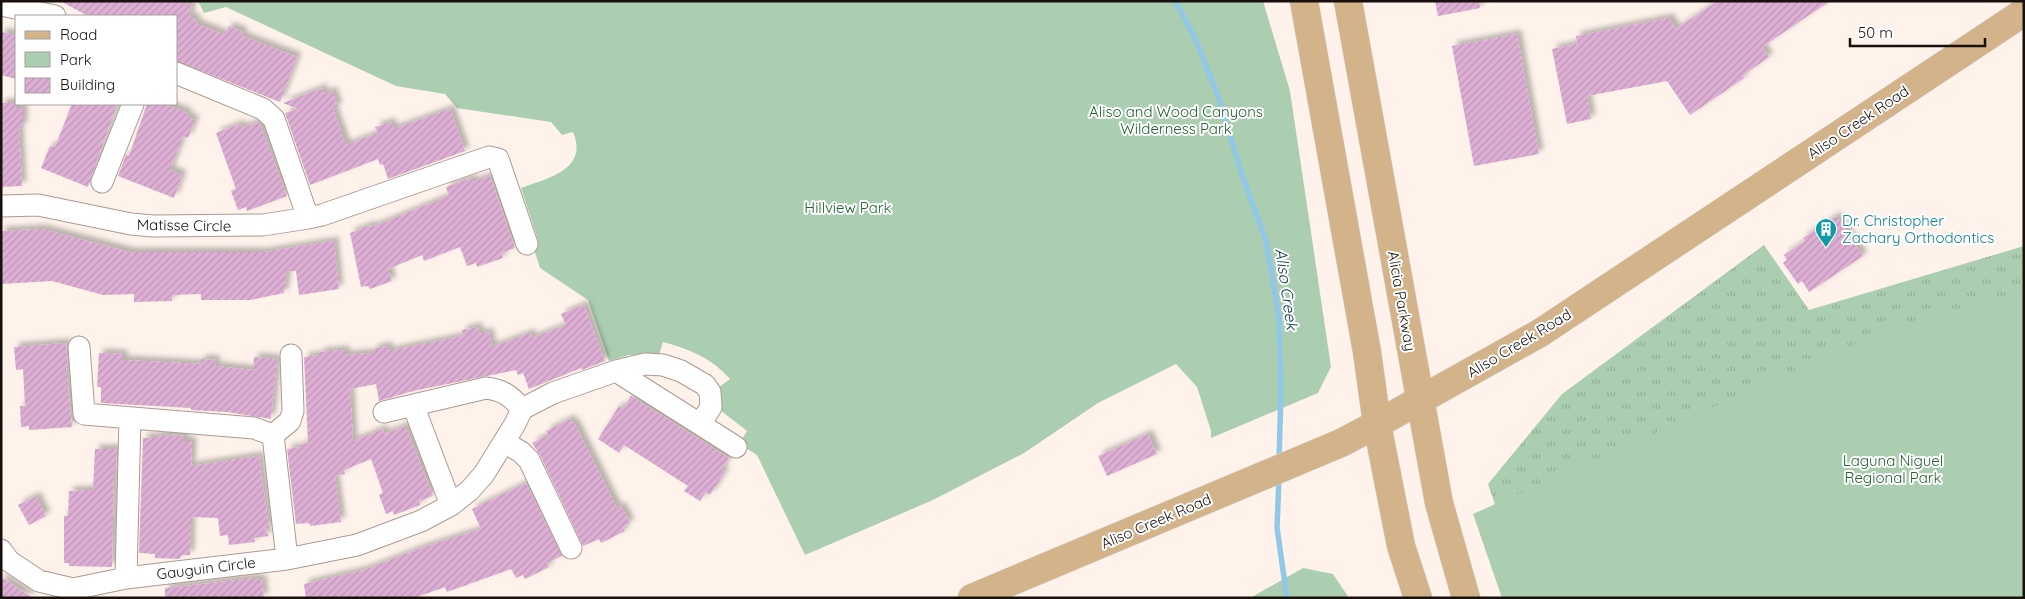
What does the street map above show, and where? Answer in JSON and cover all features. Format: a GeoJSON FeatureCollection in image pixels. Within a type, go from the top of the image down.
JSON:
{"type":"FeatureCollection","features":[{"type":"Feature","properties":{"kind":"main road"},"geometry":{"type":"LineString","coordinates":[[1304,1],[1367,352],[1377,424],[1401,546],[1418,598]]}},
{"type":"Feature","properties":{"kind":"main road","name":"Alicia Parkway"},"geometry":{"type":"LineString","coordinates":[[1348,1],[1439,503],[1466,598]]}},
{"type":"Feature","properties":{"kind":"main road","name":"Aliso Creek Road"},"geometry":{"type":"LineString","coordinates":[[972,598],[1354,437],[1540,333],[2024,12]]}},
{"type":"Feature","properties":{"kind":"street"},"geometry":{"type":"LineString","coordinates":[[1,5],[50,15]]}},
{"type":"Feature","properties":{"kind":"street"},"geometry":{"type":"LineString","coordinates":[[178,74],[263,109],[274,119],[308,218]]}},
{"type":"Feature","properties":{"kind":"street"},"geometry":{"type":"LineString","coordinates":[[102,182],[133,105]]}},
{"type":"Feature","properties":{"kind":"street","name":"Matisse Circle"},"geometry":{"type":"LineString","coordinates":[[1,206],[38,205],[131,224],[153,226],[263,225],[322,215],[489,157],[498,159],[527,244]]}},
{"type":"Feature","properties":{"kind":"street"},"geometry":{"type":"LineString","coordinates":[[79,347],[84,414],[254,428],[273,434]]}},
{"type":"Feature","properties":{"kind":"street"},"geometry":{"type":"LineString","coordinates":[[273,434],[290,421],[293,411],[291,355]]}},
{"type":"Feature","properties":{"kind":"street"},"geometry":{"type":"LineString","coordinates":[[384,412],[486,388],[501,390],[513,398],[522,409],[553,393],[616,371],[645,364],[664,365],[681,371],[705,385],[710,392],[711,407],[700,424]]}},
{"type":"Feature","properties":{"kind":"street"},"geometry":{"type":"LineString","coordinates":[[616,371],[736,447]]}},
{"type":"Feature","properties":{"kind":"street"},"geometry":{"type":"LineString","coordinates":[[413,405],[451,505]]}},
{"type":"Feature","properties":{"kind":"street","name":"Gauguin Circle"},"geometry":{"type":"LineString","coordinates":[[1,550],[9,560],[39,581],[73,589],[126,578],[287,559],[357,545],[421,521],[451,505],[470,490],[484,474],[522,409]]}},
{"type":"Feature","properties":{"kind":"street"},"geometry":{"type":"LineString","coordinates":[[126,578],[130,418]]}},
{"type":"Feature","properties":{"kind":"street"},"geometry":{"type":"LineString","coordinates":[[273,434],[287,559]]}},
{"type":"Feature","properties":{"kind":"street"},"geometry":{"type":"LineString","coordinates":[[504,442],[521,452],[529,460],[571,548]]}},
{"type":"Feature","properties":{"kind":"green space","name":"Hillview Park"},"geometry":{"type":"Polygon","coordinates":[[[198,1],[1263,1],[1290,91],[1331,367],[1318,393],[1211,438],[1211,431],[1197,387],[1176,364],[1098,403],[1024,453],[933,500],[805,555],[757,455],[741,445],[741,441],[747,431],[720,410],[722,397],[719,387],[730,379],[716,365],[700,355],[663,342],[659,355],[629,355],[609,361],[588,300],[540,268],[533,246],[538,240],[521,188],[553,176],[570,164],[575,155],[576,145],[573,132],[562,135],[551,122],[457,108],[445,94],[396,86],[226,7],[204,13],[198,1]]]}},
{"type":"Feature","properties":{"kind":"green space","name":"Laguna Niguel Regional Park"},"geometry":{"type":"Polygon","coordinates":[[[1764,245],[1809,310],[2024,246],[2024,598],[1527,598],[1488,484],[1562,394],[1764,245]]]}},
{"type":"Feature","properties":{"kind":"green space","name":"Laguna Niguel Regional Park"},"geometry":{"type":"Polygon","coordinates":[[[2024,291],[2024,598],[1502,598],[1473,514],[1886,330],[2024,291]]]}},
{"type":"Feature","properties":{"kind":"green space"},"geometry":{"type":"Polygon","coordinates":[[[1303,568],[1333,574],[1349,598],[1250,598],[1303,568]]]}},
{"type":"Feature","properties":{"kind":"building"},"geometry":{"type":"Polygon","coordinates":[[[60,1],[183,1],[192,6],[189,16],[197,20],[195,23],[225,35],[229,26],[243,32],[242,36],[297,57],[280,102],[178,62],[178,15],[86,15],[60,1]]]}},
{"type":"Feature","properties":{"kind":"building"},"geometry":{"type":"Polygon","coordinates":[[[1435,1],[1479,1],[1480,8],[1438,16],[1435,1]]]}},
{"type":"Feature","properties":{"kind":"building"},"geometry":{"type":"Polygon","coordinates":[[[1718,1],[1830,1],[1762,47],[1769,57],[1742,76],[1744,78],[1690,115],[1667,81],[1587,96],[1591,119],[1567,124],[1552,49],[1577,44],[1576,36],[1669,18],[1676,29],[1718,1]]]}},
{"type":"Feature","properties":{"kind":"building"},"geometry":{"type":"Polygon","coordinates":[[[1,32],[15,35],[15,79],[1,75],[1,32]]]}},
{"type":"Feature","properties":{"kind":"building"},"geometry":{"type":"Polygon","coordinates":[[[1517,34],[1539,154],[1474,166],[1452,46],[1517,34]]]}},
{"type":"Feature","properties":{"kind":"building"},"geometry":{"type":"Polygon","coordinates":[[[322,88],[324,94],[332,91],[338,107],[333,109],[346,145],[378,133],[375,127],[391,122],[393,129],[450,109],[465,151],[388,179],[383,164],[380,165],[378,159],[310,185],[285,113],[298,109],[283,103],[322,88]]]}},
{"type":"Feature","properties":{"kind":"building"},"geometry":{"type":"Polygon","coordinates":[[[1,103],[15,103],[16,108],[23,108],[23,127],[19,127],[22,186],[1,187],[1,103]]]}},
{"type":"Feature","properties":{"kind":"building"},"geometry":{"type":"Polygon","coordinates":[[[72,105],[117,105],[88,187],[41,168],[50,146],[55,147],[72,105]]]}},
{"type":"Feature","properties":{"kind":"building"},"geometry":{"type":"Polygon","coordinates":[[[147,105],[167,105],[188,113],[187,117],[195,120],[188,138],[183,136],[170,170],[182,175],[174,198],[118,176],[126,155],[129,156],[147,105]]]}},
{"type":"Feature","properties":{"kind":"building"},"geometry":{"type":"Polygon","coordinates":[[[259,122],[287,196],[247,211],[246,207],[238,210],[231,191],[236,189],[216,133],[240,124],[242,128],[259,122]]]}},
{"type":"Feature","properties":{"kind":"building"},"geometry":{"type":"Polygon","coordinates":[[[490,176],[515,248],[501,253],[503,258],[477,267],[476,263],[467,266],[460,247],[424,261],[422,255],[388,269],[392,281],[370,289],[368,286],[361,287],[350,233],[371,225],[372,227],[449,196],[446,187],[471,178],[473,182],[490,176]]]}},
{"type":"Feature","properties":{"kind":"building","name":"Dr. Christopher Zachary Orthodontics"},"geometry":{"type":"Polygon","coordinates":[[[1836,216],[1863,256],[1809,292],[1802,281],[1798,284],[1783,263],[1787,260],[1784,255],[1805,241],[1803,238],[1836,216]]]}},
{"type":"Feature","properties":{"kind":"building"},"geometry":{"type":"Polygon","coordinates":[[[42,229],[130,252],[264,252],[334,241],[339,289],[299,295],[296,271],[287,271],[284,293],[250,300],[201,300],[201,294],[172,295],[172,301],[134,302],[134,294],[103,295],[52,281],[1,284],[1,231],[42,229]]]}},
{"type":"Feature","properties":{"kind":"building"},"geometry":{"type":"Polygon","coordinates":[[[584,305],[605,361],[582,370],[581,368],[529,389],[523,373],[518,375],[516,370],[413,391],[379,401],[376,384],[350,389],[353,441],[383,429],[384,434],[405,426],[433,496],[419,501],[420,505],[394,515],[393,511],[386,514],[379,495],[383,493],[371,459],[344,470],[345,474],[335,476],[341,522],[310,526],[309,523],[296,524],[287,449],[302,447],[302,444],[308,443],[304,357],[320,355],[320,352],[345,350],[345,355],[374,353],[373,349],[387,346],[389,351],[463,336],[462,330],[478,327],[479,334],[489,332],[492,347],[530,333],[532,338],[566,325],[561,314],[584,305]]]}},
{"type":"Feature","properties":{"kind":"building"},"geometry":{"type":"Polygon","coordinates":[[[66,343],[68,368],[66,368],[72,427],[29,430],[29,426],[21,427],[20,406],[25,406],[23,369],[16,370],[14,347],[66,343]]]}},
{"type":"Feature","properties":{"kind":"building"},"geometry":{"type":"Polygon","coordinates":[[[99,353],[123,354],[123,360],[201,364],[201,359],[216,360],[215,366],[253,370],[254,357],[277,359],[271,419],[227,412],[191,410],[191,408],[101,403],[101,387],[97,387],[99,353]]]}},
{"type":"Feature","properties":{"kind":"building"},"geometry":{"type":"Polygon","coordinates":[[[631,396],[729,458],[721,470],[725,472],[710,495],[706,492],[700,501],[684,491],[688,486],[624,445],[619,453],[598,439],[619,406],[623,409],[631,396]]]}},
{"type":"Feature","properties":{"kind":"building"},"geometry":{"type":"Polygon","coordinates":[[[570,419],[572,423],[574,422],[617,508],[621,506],[630,523],[623,527],[625,531],[601,543],[599,539],[583,546],[540,455],[532,443],[548,435],[546,431],[570,419]]]}},
{"type":"Feature","properties":{"kind":"building"},"geometry":{"type":"Polygon","coordinates":[[[1148,434],[1157,454],[1107,476],[1098,456],[1148,434]]]}},
{"type":"Feature","properties":{"kind":"building"},"geometry":{"type":"Polygon","coordinates":[[[158,435],[184,436],[184,441],[192,441],[191,466],[259,456],[269,528],[264,528],[269,536],[254,538],[255,542],[229,545],[228,535],[220,536],[218,518],[191,517],[190,555],[181,555],[180,559],[155,558],[155,554],[139,553],[143,438],[158,437],[158,435]]]}},
{"type":"Feature","properties":{"kind":"building"},"geometry":{"type":"Polygon","coordinates":[[[95,449],[117,449],[116,469],[114,469],[112,567],[69,566],[69,563],[64,563],[64,516],[68,516],[69,491],[93,490],[95,449]]]}},
{"type":"Feature","properties":{"kind":"building"},"geometry":{"type":"Polygon","coordinates":[[[526,483],[562,556],[547,563],[549,567],[525,579],[523,575],[516,578],[511,569],[447,592],[445,587],[414,598],[306,598],[304,584],[364,570],[421,548],[481,529],[472,509],[526,483]]]}},
{"type":"Feature","properties":{"kind":"building"},"geometry":{"type":"Polygon","coordinates":[[[36,496],[46,516],[29,525],[18,505],[36,496]]]}},
{"type":"Feature","properties":{"kind":"building"},"geometry":{"type":"Polygon","coordinates":[[[1,577],[33,598],[1,598],[1,577]]]}},
{"type":"Feature","properties":{"kind":"building"},"geometry":{"type":"Polygon","coordinates":[[[257,578],[258,580],[262,579],[264,598],[165,598],[165,588],[257,578]]]}},
{"type":"Feature","properties":{"kind":"waterway","name":"Aliso Creek"},"geometry":{"type":"LineString","coordinates":[[1175,1],[1194,36],[1218,96],[1242,175],[1266,241],[1279,317],[1281,392],[1279,461]]}},
{"type":"Feature","properties":{"kind":"waterway","name":"Aliso Creek"},"geometry":{"type":"LineString","coordinates":[[1279,477],[1277,528],[1287,598]]}},
{"type":"Feature","properties":{"kind":"place","name":"Dr. Christopher Zachary Orthodontics"},"geometry":{"type":"Point","coordinates":[1826,248]}},
{"type":"Feature","properties":{"kind":"park label","name":"Aliso and Wood Canyons Wilderness Park"},"geometry":{"type":"Point","coordinates":[1176,120]}}]}
